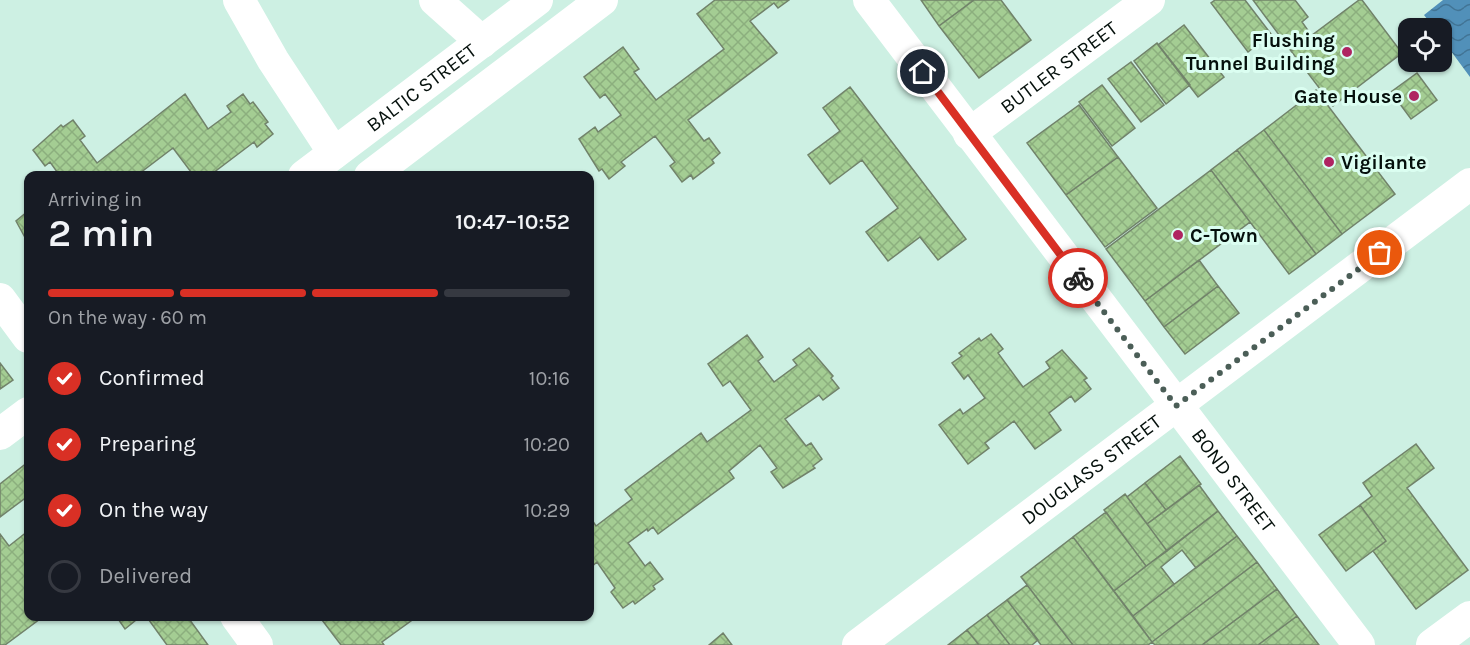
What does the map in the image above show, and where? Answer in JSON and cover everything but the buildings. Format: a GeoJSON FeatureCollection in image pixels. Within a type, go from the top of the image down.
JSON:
{"type":"FeatureCollection","features":[{"type":"Feature","properties":{"kind":"street"},"geometry":{"type":"LineString","coordinates":[[239,0],[273,60],[334,153]]}},
{"type":"Feature","properties":{"kind":"street"},"geometry":{"type":"LineString","coordinates":[[435,0],[482,42]]}},
{"type":"Feature","properties":{"kind":"street","name":"BALTIC STREET"},"geometry":{"type":"LineString","coordinates":[[311,171],[537,0]]}},
{"type":"Feature","properties":{"kind":"street","name":"BALTIC STREET"},"geometry":{"type":"LineString","coordinates":[[377,171],[602,0]]}},
{"type":"Feature","properties":{"kind":"street","name":"BOND STREET"},"geometry":{"type":"LineString","coordinates":[[869,0],[1359,645]]}},
{"type":"Feature","properties":{"kind":"street","name":"BUTLER STREET"},"geometry":{"type":"LineString","coordinates":[[969,134],[1149,0]]}},
{"type":"Feature","properties":{"kind":"street","name":"DOUGLASS STREET"},"geometry":{"type":"LineString","coordinates":[[858,645],[1470,184]]}},
{"type":"Feature","properties":{"kind":"street"},"geometry":{"type":"LineString","coordinates":[[0,299],[24,332]]}},
{"type":"Feature","properties":{"kind":"street"},"geometry":{"type":"LineString","coordinates":[[0,434],[24,416]]}},
{"type":"Feature","properties":{"kind":"street"},"geometry":{"type":"LineString","coordinates":[[1432,645],[1470,617]]}},
{"type":"Feature","properties":{"kind":"street"},"geometry":{"type":"LineString","coordinates":[[240,621],[257,645]]}},
{"type":"Feature","properties":{"kind":"water"},"geometry":{"type":"Polygon","coordinates":[[[1443,0],[1470,0],[1470,77],[1452,53],[1452,18],[1426,18],[1424,15],[1443,0]]]}},
{"type":"Feature","properties":{"kind":"way so far"},"geometry":{"type":"LineString","coordinates":[[1078,278],[1176,406],[1380,253]]}},
{"type":"Feature","properties":{"kind":"place","name":"Flushing Tunnel Building"},"geometry":{"type":"Point","coordinates":[1347,52]}},
{"type":"Feature","properties":{"kind":"place","name":"Gate House"},"geometry":{"type":"Point","coordinates":[1414,96]}},
{"type":"Feature","properties":{"kind":"place","name":"Vigilante"},"geometry":{"type":"Point","coordinates":[1329,162]}},
{"type":"Feature","properties":{"kind":"place","name":"C-Town"},"geometry":{"type":"Point","coordinates":[1178,235]}},
{"type":"Feature","properties":{"kind":"route"},"geometry":{"type":"LineString","coordinates":[[923,72],[1078,278]]}}]}
